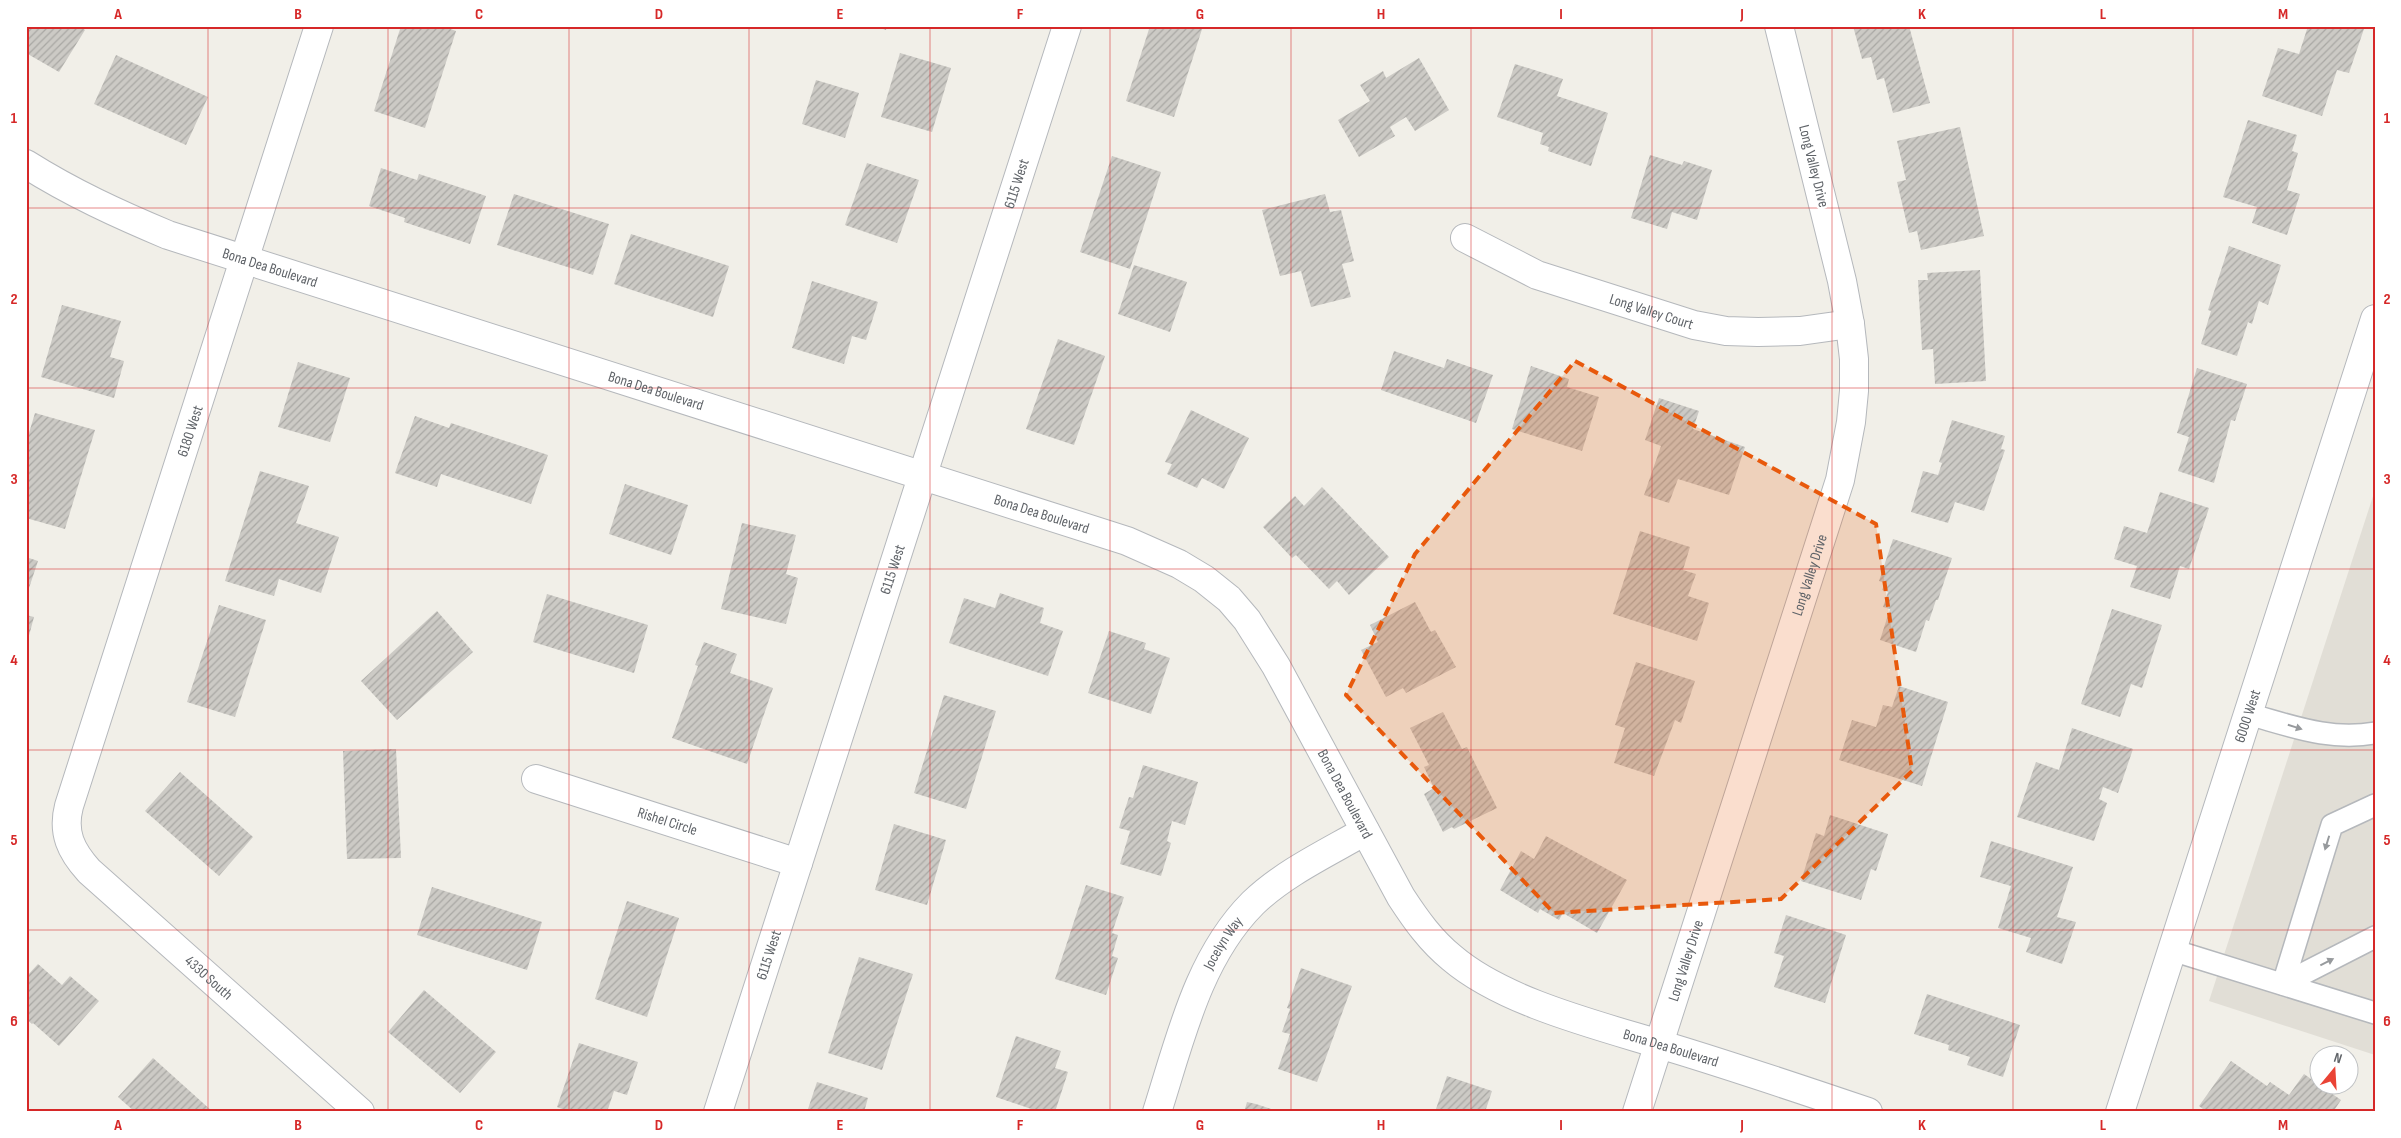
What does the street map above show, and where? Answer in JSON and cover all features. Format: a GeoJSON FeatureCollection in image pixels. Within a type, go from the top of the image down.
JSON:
{"type":"FeatureCollection","features":[{"type":"Feature","properties":{"kind":"street","name":"6180 West"},"geometry":{"type":"LineString","coordinates":[[67,837],[66,826],[69,806],[319,26]]}},
{"type":"Feature","properties":{"kind":"street","name":"6115 West"},"geometry":{"type":"LineString","coordinates":[[718,1112],[1067,26]]}},
{"type":"Feature","properties":{"kind":"street","name":"Long Valley Drive"},"geometry":{"type":"LineString","coordinates":[[1637,1112],[1840,480],[1851,422],[1854,392],[1854,359],[1850,324],[1842,281],[1779,26]]}},
{"type":"Feature","properties":{"kind":"street","name":"Bona Dea Boulevard"},"geometry":{"type":"LineString","coordinates":[[26,164],[65,188],[168,235],[1127,541],[1179,564],[1204,579],[1229,599],[1264,644],[1365,831],[1417,922],[1453,959],[1501,990],[1526,1000],[1868,1112]]}},
{"type":"Feature","properties":{"kind":"street","name":"Long Valley Court"},"geometry":{"type":"LineString","coordinates":[[1465,238],[1537,275],[1694,325],[1758,332],[1800,331],[1850,324]]}},
{"type":"Feature","properties":{"kind":"street","name":"6000 West"},"geometry":{"type":"LineString","coordinates":[[2120,1112],[2375,320]]}},
{"type":"Feature","properties":{"kind":"street","name":"Rishel Circle"},"geometry":{"type":"LineString","coordinates":[[536,779],[798,863]]}},
{"type":"Feature","properties":{"kind":"street","name":"Jocelyn Way"},"geometry":{"type":"LineString","coordinates":[[1157,1112],[1186,1020],[1199,988],[1214,956],[1232,928],[1254,903],[1278,883],[1365,831]]}},
{"type":"Feature","properties":{"kind":"street","name":"4330 South"},"geometry":{"type":"LineString","coordinates":[[67,837],[72,849],[89,871],[360,1112]]}},
{"type":"Feature","properties":{"kind":"lane"},"geometry":{"type":"LineString","coordinates":[[2248,714],[2327,735],[2353,737],[2375,733]]}},
{"type":"Feature","properties":{"kind":"lane"},"geometry":{"type":"LineString","coordinates":[[2283,984],[2332,825],[2375,805]]}},
{"type":"Feature","properties":{"kind":"lane"},"geometry":{"type":"LineString","coordinates":[[2283,984],[2375,937]]}},
{"type":"Feature","properties":{"kind":"lane"},"geometry":{"type":"LineString","coordinates":[[2172,950],[2373,1012]]}},
{"type":"Feature","properties":{"kind":"highlighted area"},"geometry":{"type":"Polygon","coordinates":[[[1575,361],[1876,524],[1912,771],[1781,899],[1554,913],[1346,695],[1415,554],[1575,361]]]}},
{"type":"Feature","properties":{"kind":"shaded area"},"geometry":{"type":"Polygon","coordinates":[[[2375,490],[2375,1055],[2358,1049],[2358,1046],[2347,1046],[2209,1001],[2375,490]]]}},
{"type":"Feature","properties":{"kind":"building"},"geometry":{"type":"Polygon","coordinates":[[[26,26],[79,26],[85,30],[59,72],[26,53],[26,26]]]}},
{"type":"Feature","properties":{"kind":"building"},"geometry":{"type":"Polygon","coordinates":[[[401,26],[442,26],[456,31],[425,128],[374,111],[401,26]]]}},
{"type":"Feature","properties":{"kind":"building"},"geometry":{"type":"Polygon","coordinates":[[[874,26],[887,26],[886,30],[874,26]]]}},
{"type":"Feature","properties":{"kind":"building"},"geometry":{"type":"Polygon","coordinates":[[[1150,26],[1203,26],[1174,117],[1126,101],[1150,26]]]}},
{"type":"Feature","properties":{"kind":"building"},"geometry":{"type":"Polygon","coordinates":[[[1853,26],[1909,26],[1930,103],[1893,113],[1884,78],[1877,80],[1871,57],[1862,59],[1853,26]]]}},
{"type":"Feature","properties":{"kind":"building"},"geometry":{"type":"Polygon","coordinates":[[[2308,26],[2365,26],[2349,73],[2337,70],[2322,116],[2262,96],[2278,48],[2299,54],[2308,26]]]}},
{"type":"Feature","properties":{"kind":"building"},"geometry":{"type":"Polygon","coordinates":[[[900,53],[951,68],[932,132],[881,117],[900,53]]]}},
{"type":"Feature","properties":{"kind":"building"},"geometry":{"type":"Polygon","coordinates":[[[116,55],[208,97],[186,145],[94,104],[116,55]]]}},
{"type":"Feature","properties":{"kind":"building"},"geometry":{"type":"Polygon","coordinates":[[[1419,58],[1449,110],[1415,131],[1406,117],[1390,127],[1395,136],[1359,157],[1338,120],[1370,101],[1360,85],[1383,71],[1386,78],[1419,58]]]}},
{"type":"Feature","properties":{"kind":"building"},"geometry":{"type":"Polygon","coordinates":[[[1515,64],[1563,79],[1557,96],[1608,113],[1591,166],[1548,151],[1549,147],[1540,144],[1543,133],[1497,117],[1515,64]]]}},
{"type":"Feature","properties":{"kind":"building"},"geometry":{"type":"Polygon","coordinates":[[[816,80],[859,93],[845,138],[802,124],[816,80]]]}},
{"type":"Feature","properties":{"kind":"building"},"geometry":{"type":"Polygon","coordinates":[[[2248,120],[2297,135],[2292,151],[2298,153],[2287,190],[2300,194],[2287,235],[2252,223],[2257,207],[2223,197],[2248,120]]]}},
{"type":"Feature","properties":{"kind":"building"},"geometry":{"type":"Polygon","coordinates":[[[1960,127],[1984,236],[1921,250],[1917,231],[1909,233],[1897,182],[1906,180],[1897,141],[1960,127]]]}},
{"type":"Feature","properties":{"kind":"building"},"geometry":{"type":"Polygon","coordinates":[[[1650,155],[1682,165],[1684,161],[1712,170],[1697,220],[1672,212],[1667,229],[1631,218],[1650,155]]]}},
{"type":"Feature","properties":{"kind":"building"},"geometry":{"type":"Polygon","coordinates":[[[1112,156],[1161,172],[1130,269],[1080,252],[1112,156]]]}},
{"type":"Feature","properties":{"kind":"building"},"geometry":{"type":"Polygon","coordinates":[[[867,163],[919,180],[897,243],[845,225],[867,163]]]}},
{"type":"Feature","properties":{"kind":"building"},"geometry":{"type":"Polygon","coordinates":[[[381,168],[417,180],[419,174],[486,196],[470,244],[404,222],[405,218],[369,206],[381,168]]]}},
{"type":"Feature","properties":{"kind":"building"},"geometry":{"type":"Polygon","coordinates":[[[514,194],[609,224],[593,275],[497,245],[514,194]]]}},
{"type":"Feature","properties":{"kind":"building"},"geometry":{"type":"Polygon","coordinates":[[[1325,194],[1330,212],[1341,210],[1354,261],[1342,264],[1351,297],[1311,307],[1301,271],[1280,276],[1262,210],[1325,194]]]}},
{"type":"Feature","properties":{"kind":"building"},"geometry":{"type":"Polygon","coordinates":[[[631,234],[729,266],[713,317],[614,284],[631,234]]]}},
{"type":"Feature","properties":{"kind":"building"},"geometry":{"type":"Polygon","coordinates":[[[2229,246],[2281,265],[2268,305],[2259,301],[2252,324],[2248,322],[2237,356],[2201,344],[2211,311],[2208,310],[2229,246]]]}},
{"type":"Feature","properties":{"kind":"building"},"geometry":{"type":"Polygon","coordinates":[[[1134,265],[1187,282],[1170,332],[1118,314],[1134,265]]]}},
{"type":"Feature","properties":{"kind":"building"},"geometry":{"type":"Polygon","coordinates":[[[1980,270],[1986,381],[1935,384],[1933,349],[1922,350],[1918,280],[1928,280],[1927,273],[1980,270]]]}},
{"type":"Feature","properties":{"kind":"building"},"geometry":{"type":"Polygon","coordinates":[[[812,281],[878,302],[866,340],[852,336],[844,364],[792,348],[812,281]]]}},
{"type":"Feature","properties":{"kind":"building"},"geometry":{"type":"Polygon","coordinates":[[[62,305],[121,321],[110,357],[124,361],[114,398],[41,377],[62,305]]]}},
{"type":"Feature","properties":{"kind":"building"},"geometry":{"type":"Polygon","coordinates":[[[1058,339],[1105,356],[1074,445],[1026,429],[1058,339]]]}},
{"type":"Feature","properties":{"kind":"building"},"geometry":{"type":"Polygon","coordinates":[[[1394,351],[1444,368],[1447,359],[1493,375],[1476,423],[1381,390],[1394,351]]]}},
{"type":"Feature","properties":{"kind":"building"},"geometry":{"type":"Polygon","coordinates":[[[298,362],[350,378],[330,442],[278,427],[298,362]]]}},
{"type":"Feature","properties":{"kind":"building"},"geometry":{"type":"Polygon","coordinates":[[[1531,366],[1569,379],[1567,387],[1599,397],[1582,451],[1512,429],[1531,366]]]}},
{"type":"Feature","properties":{"kind":"building"},"geometry":{"type":"Polygon","coordinates":[[[2197,368],[2247,384],[2235,421],[2231,420],[2214,483],[2178,471],[2189,437],[2177,433],[2197,368]]]}},
{"type":"Feature","properties":{"kind":"building"},"geometry":{"type":"Polygon","coordinates":[[[1659,398],[1699,411],[1693,429],[1745,447],[1729,495],[1678,479],[1669,503],[1644,495],[1661,446],[1645,440],[1659,398]]]}},
{"type":"Feature","properties":{"kind":"building"},"geometry":{"type":"Polygon","coordinates":[[[1191,410],[1249,438],[1224,489],[1202,478],[1197,488],[1167,474],[1172,464],[1165,462],[1191,410]]]}},
{"type":"Feature","properties":{"kind":"building"},"geometry":{"type":"Polygon","coordinates":[[[35,413],[95,430],[65,529],[26,518],[26,443],[35,413]]]}},
{"type":"Feature","properties":{"kind":"building"},"geometry":{"type":"Polygon","coordinates":[[[415,416],[449,428],[451,423],[548,455],[531,504],[441,474],[437,487],[395,473],[415,416]]]}},
{"type":"Feature","properties":{"kind":"building"},"geometry":{"type":"Polygon","coordinates":[[[1952,420],[2005,436],[2001,449],[2005,450],[1984,511],[1955,502],[1948,523],[1911,512],[1923,471],[1938,475],[1942,463],[1939,462],[1952,420]]]}},
{"type":"Feature","properties":{"kind":"building"},"geometry":{"type":"Polygon","coordinates":[[[260,471],[309,486],[296,523],[339,537],[321,593],[279,579],[274,596],[225,581],[260,471]]]}},
{"type":"Feature","properties":{"kind":"building"},"geometry":{"type":"Polygon","coordinates":[[[625,484],[688,505],[671,555],[609,534],[625,484]]]}},
{"type":"Feature","properties":{"kind":"building"},"geometry":{"type":"Polygon","coordinates":[[[1322,487],[1389,557],[1349,595],[1337,581],[1329,589],[1296,555],[1292,558],[1263,527],[1295,496],[1304,506],[1322,487]]]}},
{"type":"Feature","properties":{"kind":"building"},"geometry":{"type":"Polygon","coordinates":[[[2160,492],[2209,508],[2189,569],[2180,566],[2170,599],[2130,587],[2137,566],[2114,559],[2124,526],[2147,533],[2160,492]]]}},
{"type":"Feature","properties":{"kind":"building"},"geometry":{"type":"Polygon","coordinates":[[[742,523],[796,535],[786,574],[798,578],[786,624],[721,609],[742,523]]]}},
{"type":"Feature","properties":{"kind":"building"},"geometry":{"type":"Polygon","coordinates":[[[1640,531],[1690,547],[1683,570],[1696,574],[1688,596],[1709,603],[1697,641],[1613,614],[1640,531]]]}},
{"type":"Feature","properties":{"kind":"building"},"geometry":{"type":"Polygon","coordinates":[[[1893,539],[1952,558],[1938,600],[1936,600],[1929,621],[1926,620],[1916,652],[1880,640],[1890,609],[1883,607],[1888,592],[1882,590],[1885,583],[1879,581],[1893,539]]]}},
{"type":"Feature","properties":{"kind":"building"},"geometry":{"type":"Polygon","coordinates":[[[26,557],[38,561],[28,591],[26,590],[26,557]]]}},
{"type":"Feature","properties":{"kind":"building"},"geometry":{"type":"Polygon","coordinates":[[[1000,593],[1044,608],[1040,623],[1063,631],[1048,676],[949,643],[964,598],[995,608],[1000,593]]]}},
{"type":"Feature","properties":{"kind":"building"},"geometry":{"type":"Polygon","coordinates":[[[547,594],[648,625],[634,673],[533,642],[547,594]]]}},
{"type":"Feature","properties":{"kind":"building"},"geometry":{"type":"Polygon","coordinates":[[[1415,602],[1431,632],[1435,630],[1456,667],[1406,693],[1403,688],[1386,697],[1361,650],[1378,642],[1370,625],[1415,602]]]}},
{"type":"Feature","properties":{"kind":"building"},"geometry":{"type":"Polygon","coordinates":[[[219,605],[266,620],[235,717],[187,702],[219,605]]]}},
{"type":"Feature","properties":{"kind":"building"},"geometry":{"type":"Polygon","coordinates":[[[2112,609],[2162,625],[2142,688],[2131,684],[2120,717],[2081,704],[2112,609]]]}},
{"type":"Feature","properties":{"kind":"building"},"geometry":{"type":"Polygon","coordinates":[[[437,611],[473,652],[397,720],[361,681],[437,611]]]}},
{"type":"Feature","properties":{"kind":"building"},"geometry":{"type":"Polygon","coordinates":[[[26,615],[34,617],[27,643],[26,643],[26,615]]]}},
{"type":"Feature","properties":{"kind":"building"},"geometry":{"type":"Polygon","coordinates":[[[1109,631],[1146,643],[1144,649],[1170,658],[1151,714],[1088,693],[1109,631]]]}},
{"type":"Feature","properties":{"kind":"building"},"geometry":{"type":"Polygon","coordinates":[[[704,642],[737,654],[730,673],[773,688],[747,764],[672,738],[698,666],[695,665],[704,642]]]}},
{"type":"Feature","properties":{"kind":"building"},"geometry":{"type":"Polygon","coordinates":[[[1636,662],[1695,681],[1681,723],[1675,720],[1654,776],[1614,763],[1625,728],[1615,725],[1636,662]]]}},
{"type":"Feature","properties":{"kind":"building"},"geometry":{"type":"Polygon","coordinates":[[[1899,686],[1948,702],[1922,786],[1839,760],[1852,720],[1876,727],[1883,705],[1892,707],[1899,686]]]}},
{"type":"Feature","properties":{"kind":"building"},"geometry":{"type":"Polygon","coordinates":[[[944,695],[996,711],[966,809],[914,793],[944,695]]]}},
{"type":"Feature","properties":{"kind":"building"},"geometry":{"type":"Polygon","coordinates":[[[1443,712],[1462,749],[1467,747],[1497,808],[1454,829],[1452,827],[1443,832],[1424,794],[1434,788],[1424,767],[1429,765],[1410,728],[1443,712]]]}},
{"type":"Feature","properties":{"kind":"building"},"geometry":{"type":"Polygon","coordinates":[[[2072,728],[2133,749],[2118,793],[2103,787],[2099,799],[2107,803],[2094,841],[2017,817],[2036,762],[2059,770],[2072,728]]]}},
{"type":"Feature","properties":{"kind":"building"},"geometry":{"type":"Polygon","coordinates":[[[396,749],[401,858],[347,859],[343,751],[396,749]]]}},
{"type":"Feature","properties":{"kind":"building"},"geometry":{"type":"Polygon","coordinates":[[[1143,765],[1198,782],[1185,825],[1172,821],[1167,841],[1171,843],[1161,876],[1120,864],[1130,831],[1119,828],[1129,797],[1133,798],[1143,765]]]}},
{"type":"Feature","properties":{"kind":"building"},"geometry":{"type":"Polygon","coordinates":[[[180,772],[253,837],[219,876],[145,811],[180,772]]]}},
{"type":"Feature","properties":{"kind":"building"},"geometry":{"type":"Polygon","coordinates":[[[1830,815],[1888,834],[1876,871],[1871,869],[1861,900],[1801,881],[1816,833],[1824,836],[1830,815]]]}},
{"type":"Feature","properties":{"kind":"building"},"geometry":{"type":"Polygon","coordinates":[[[894,824],[946,840],[927,905],[875,890],[894,824]]]}},
{"type":"Feature","properties":{"kind":"building"},"geometry":{"type":"Polygon","coordinates":[[[1546,836],[1627,880],[1597,933],[1563,913],[1559,920],[1540,909],[1538,913],[1500,890],[1521,851],[1534,859],[1546,836]]]}},
{"type":"Feature","properties":{"kind":"building"},"geometry":{"type":"Polygon","coordinates":[[[1991,841],[2073,867],[2057,917],[2076,922],[2062,964],[2026,952],[2031,938],[1998,928],[2011,886],[1980,877],[1991,841]]]}},
{"type":"Feature","properties":{"kind":"building"},"geometry":{"type":"Polygon","coordinates":[[[1086,885],[1124,897],[1112,933],[1118,935],[1112,956],[1118,958],[1106,995],[1055,979],[1086,885]]]}},
{"type":"Feature","properties":{"kind":"building"},"geometry":{"type":"Polygon","coordinates":[[[432,887],[542,922],[527,970],[417,935],[432,887]]]}},
{"type":"Feature","properties":{"kind":"building"},"geometry":{"type":"Polygon","coordinates":[[[627,901],[679,918],[647,1017],[595,999],[627,901]]]}},
{"type":"Feature","properties":{"kind":"building"},"geometry":{"type":"Polygon","coordinates":[[[1786,915],[1846,935],[1825,1003],[1774,987],[1784,956],[1774,953],[1786,915]]]}},
{"type":"Feature","properties":{"kind":"building"},"geometry":{"type":"Polygon","coordinates":[[[859,957],[913,974],[882,1070],[828,1053],[859,957]]]}},
{"type":"Feature","properties":{"kind":"building"},"geometry":{"type":"Polygon","coordinates":[[[38,964],[62,985],[70,976],[99,1001],[59,1046],[26,1019],[26,977],[38,964]]]}},
{"type":"Feature","properties":{"kind":"building"},"geometry":{"type":"Polygon","coordinates":[[[1301,968],[1352,986],[1317,1082],[1278,1069],[1290,1034],[1282,1032],[1290,1009],[1287,1008],[1301,968]]]}},
{"type":"Feature","properties":{"kind":"building"},"geometry":{"type":"Polygon","coordinates":[[[424,990],[496,1052],[460,1093],[388,1032],[424,990]]]}},
{"type":"Feature","properties":{"kind":"building"},"geometry":{"type":"Polygon","coordinates":[[[1927,994],[2020,1025],[2003,1077],[1967,1065],[1970,1057],[1948,1050],[1949,1045],[1914,1034],[1927,994]]]}},
{"type":"Feature","properties":{"kind":"building"},"geometry":{"type":"Polygon","coordinates":[[[1016,1036],[1061,1051],[1055,1068],[1068,1072],[1055,1112],[1040,1112],[996,1097],[1016,1036]]]}},
{"type":"Feature","properties":{"kind":"building"},"geometry":{"type":"Polygon","coordinates":[[[579,1043],[638,1062],[627,1095],[614,1091],[607,1112],[570,1112],[557,1107],[579,1043]]]}},
{"type":"Feature","properties":{"kind":"building"},"geometry":{"type":"Polygon","coordinates":[[[153,1058],[213,1112],[135,1112],[118,1097],[153,1058]]]}},
{"type":"Feature","properties":{"kind":"building"},"geometry":{"type":"Polygon","coordinates":[[[2231,1061],[2267,1086],[2270,1082],[2289,1095],[2304,1074],[2308,1077],[2308,1096],[2335,1096],[2341,1100],[2333,1112],[2207,1112],[2199,1106],[2231,1061]]]}},
{"type":"Feature","properties":{"kind":"building"},"geometry":{"type":"Polygon","coordinates":[[[1447,1076],[1492,1091],[1486,1109],[1493,1112],[1435,1112],[1447,1076]]]}},
{"type":"Feature","properties":{"kind":"building"},"geometry":{"type":"Polygon","coordinates":[[[817,1082],[868,1098],[864,1112],[807,1112],[817,1082]]]}},
{"type":"Feature","properties":{"kind":"building"},"geometry":{"type":"Polygon","coordinates":[[[1247,1102],[1256,1104],[1280,1112],[1244,1112],[1247,1102]]]}}]}
